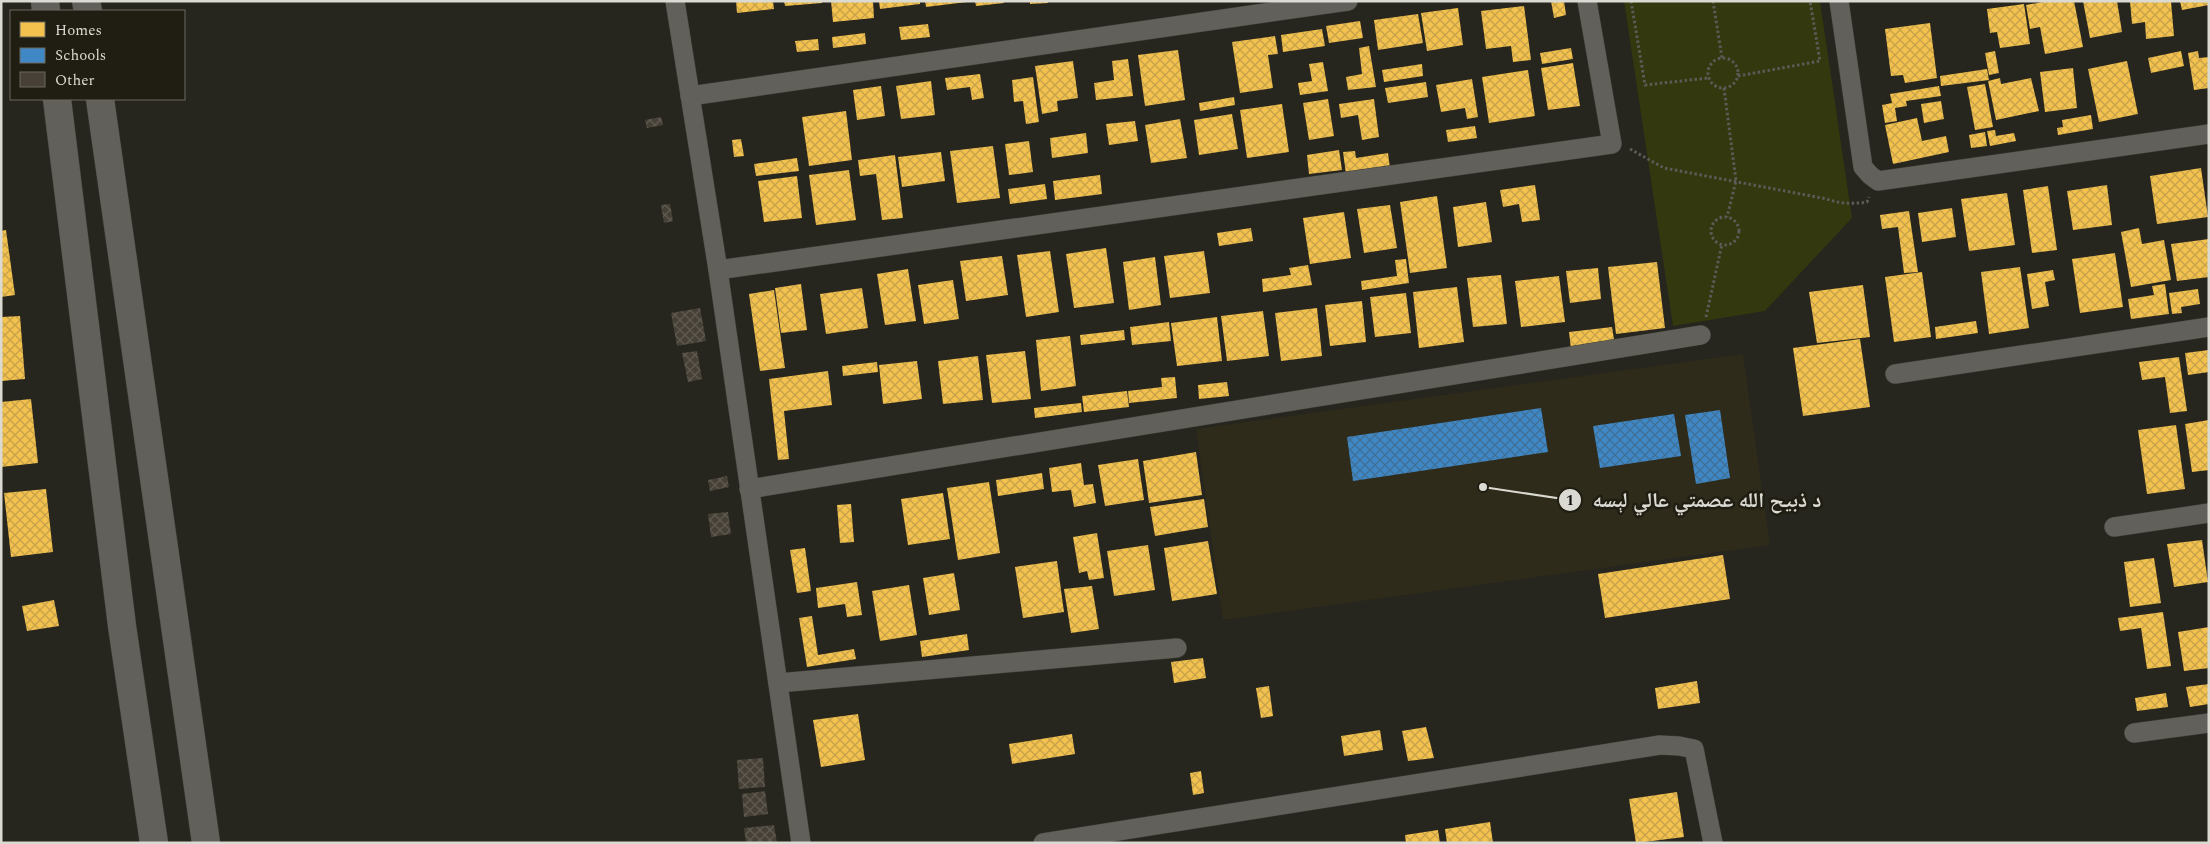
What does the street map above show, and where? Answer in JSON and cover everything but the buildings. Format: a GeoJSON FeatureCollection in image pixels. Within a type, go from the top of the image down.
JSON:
{"type":"FeatureCollection","features":[{"type":"Feature","properties":{"kind":"main road"},"geometry":{"type":"LineString","coordinates":[[57,100],[122,626],[154,843]]}},
{"type":"Feature","properties":{"kind":"main road"},"geometry":{"type":"LineString","coordinates":[[100,100],[206,843]]}},
{"type":"Feature","properties":{"kind":"street"},"geometry":{"type":"LineString","coordinates":[[675,1],[718,270],[801,843]]}},
{"type":"Feature","properties":{"kind":"street"},"geometry":{"type":"LineString","coordinates":[[690,96],[1348,1]]}},
{"type":"Feature","properties":{"kind":"street"},"geometry":{"type":"LineString","coordinates":[[718,270],[1612,144],[1587,1]]}},
{"type":"Feature","properties":{"kind":"street"},"geometry":{"type":"LineString","coordinates":[[1839,1],[1863,167],[1878,181],[2209,134]]}},
{"type":"Feature","properties":{"kind":"street"},"geometry":{"type":"LineString","coordinates":[[1895,374],[2209,326]]}},
{"type":"Feature","properties":{"kind":"street"},"geometry":{"type":"LineString","coordinates":[[750,489],[1701,335]]}},
{"type":"Feature","properties":{"kind":"street"},"geometry":{"type":"LineString","coordinates":[[2114,528],[2209,513]]}},
{"type":"Feature","properties":{"kind":"street"},"geometry":{"type":"LineString","coordinates":[[778,683],[1177,648]]}},
{"type":"Feature","properties":{"kind":"street"},"geometry":{"type":"LineString","coordinates":[[2134,734],[2209,723]]}},
{"type":"Feature","properties":{"kind":"street"},"geometry":{"type":"LineString","coordinates":[[1043,843],[1660,745],[1694,749],[1713,843]]}},
{"type":"Feature","properties":{"kind":"path"},"geometry":{"type":"LineString","coordinates":[[1631,1],[1645,85],[1708,78]]}},
{"type":"Feature","properties":{"kind":"path"},"geometry":{"type":"LineString","coordinates":[[1713,1],[1722,58]]}},
{"type":"Feature","properties":{"kind":"path"},"geometry":{"type":"LineString","coordinates":[[1738,76],[1820,61],[1810,1]]}},
{"type":"Feature","properties":{"kind":"path"},"geometry":{"type":"LineString","coordinates":[[1722,58],[1734,63],[1738,76],[1735,82],[1724,88],[1712,84],[1708,78],[1710,65],[1722,58]]}},
{"type":"Feature","properties":{"kind":"path"},"geometry":{"type":"LineString","coordinates":[[1724,88],[1736,182],[1727,217]]}},
{"type":"Feature","properties":{"kind":"path"},"geometry":{"type":"LineString","coordinates":[[1612,144],[1629,149],[1664,168],[1827,198],[1837,202],[1856,204],[1867,202],[1878,181]]}},
{"type":"Feature","properties":{"kind":"path"},"geometry":{"type":"LineString","coordinates":[[1727,217],[1737,224],[1738,236],[1729,244],[1722,244],[1717,242],[1711,232],[1716,220],[1727,217]]}},
{"type":"Feature","properties":{"kind":"path"},"geometry":{"type":"LineString","coordinates":[[1701,335],[1722,244]]}},
{"type":"Feature","properties":{"kind":"shaded area"},"geometry":{"type":"Polygon","coordinates":[[[1743,354],[1770,545],[1223,620],[1196,429],[1743,354]]]}},
{"type":"Feature","properties":{"kind":"green space"},"geometry":{"type":"Polygon","coordinates":[[[1624,1],[1820,1],[1852,218],[1765,311],[1673,326],[1624,1]]]}},
{"type":"Feature","properties":{"kind":"place","name":"د ذبیح الله عصمتي عالي لېسه"},"geometry":{"type":"Point","coordinates":[1483,487]}}]}
